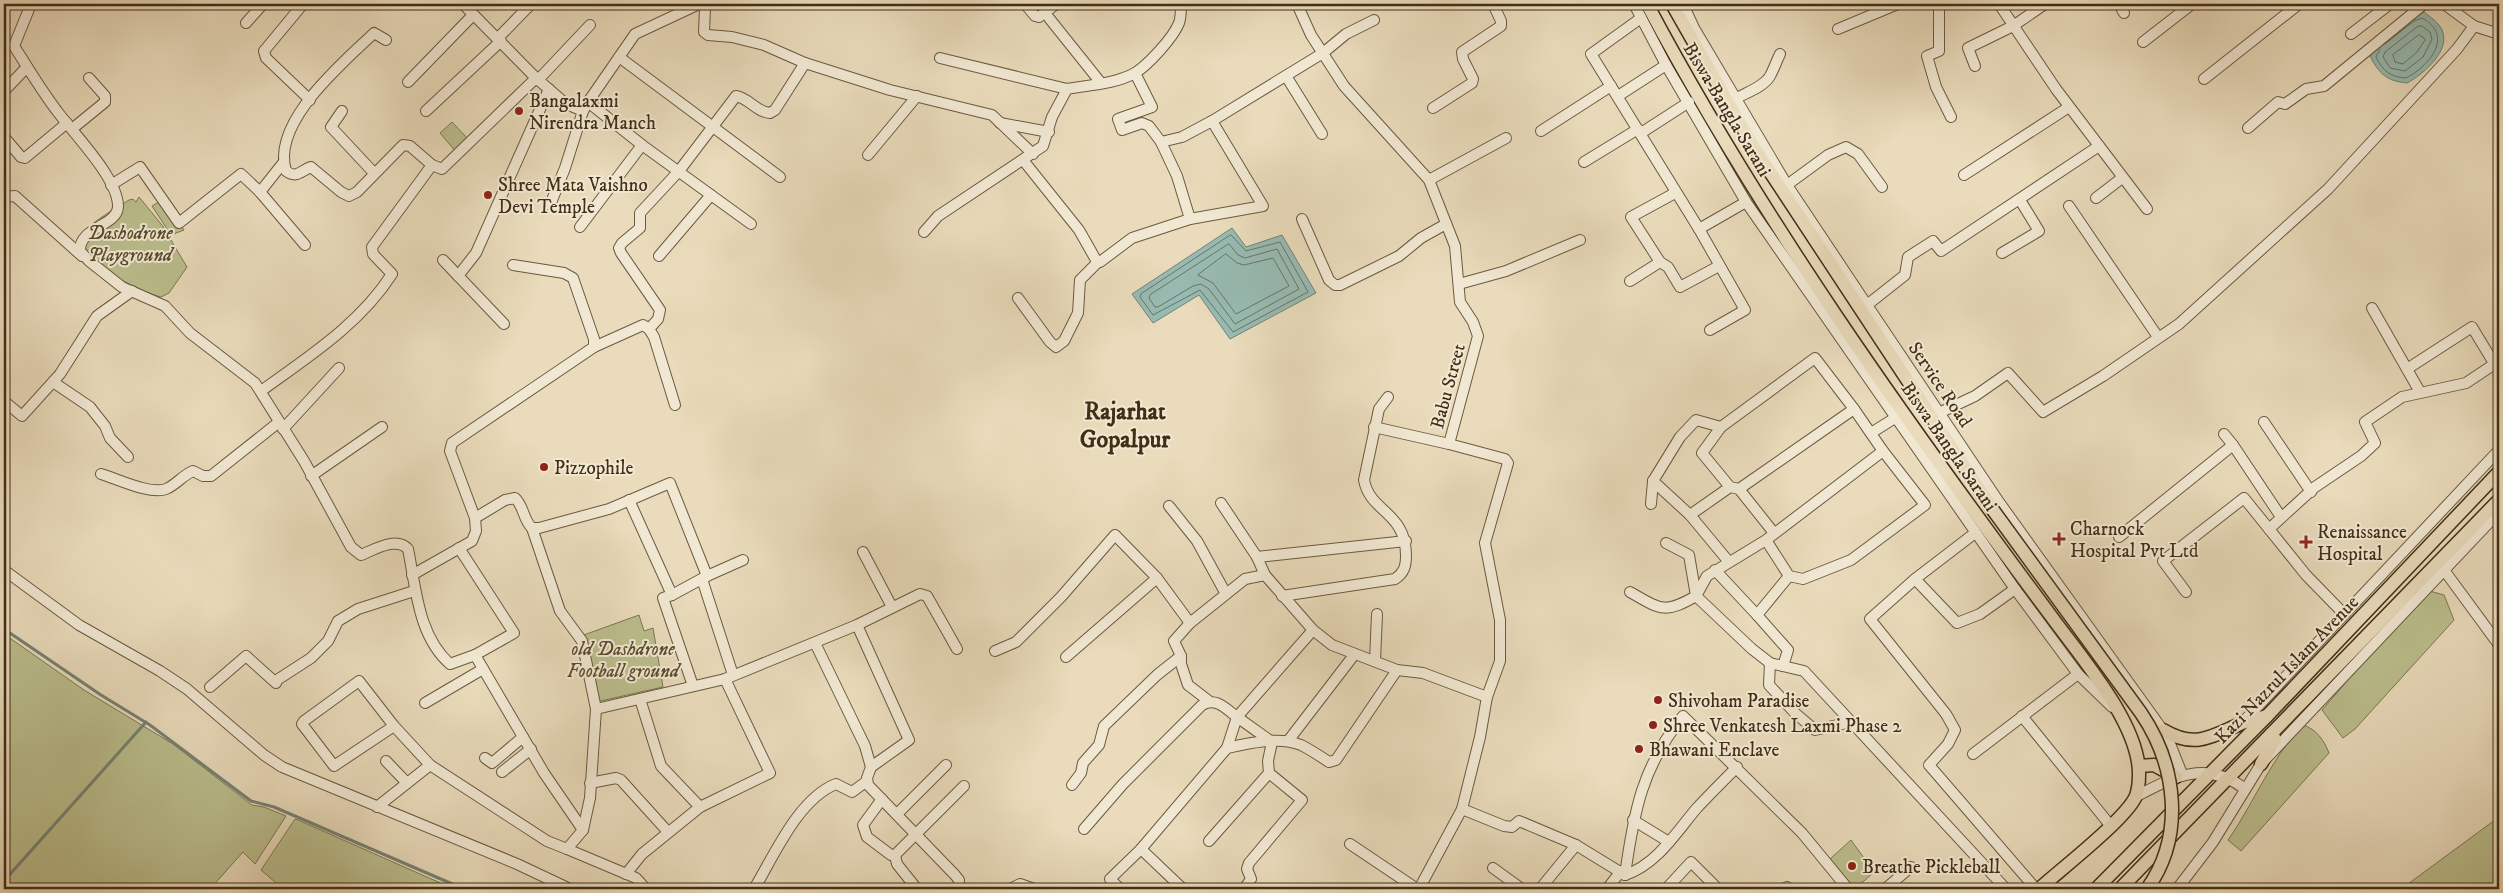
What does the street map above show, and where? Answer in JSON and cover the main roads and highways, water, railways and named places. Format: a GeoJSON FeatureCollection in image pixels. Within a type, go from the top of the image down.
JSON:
{"type":"FeatureCollection","features":[{"type":"Feature","properties":{"kind":"main road","name":"Biswa Bangla Sarani"},"geometry":{"type":"LineString","coordinates":[[1646,4],[1753,200],[1931,455],[2073,646],[2122,716],[2134,745],[2139,766],[2135,798],[2110,825],[2038,889]]}},
{"type":"Feature","properties":{"kind":"main road","name":"Biswa Bangla Sarani"},"geometry":{"type":"LineString","coordinates":[[1672,4],[1831,268],[1973,472],[1993,510],[2142,714],[2157,738],[2169,776],[2172,818],[2164,858],[2147,889]]}},
{"type":"Feature","properties":{"kind":"main road","name":"Kazi Nazrul Islam Avenue"},"geometry":{"type":"LineString","coordinates":[[2096,889],[2212,773],[2499,472]]}},
{"type":"Feature","properties":{"kind":"main road","name":"Kazi Nazrul Islam Avenue"},"geometry":{"type":"LineString","coordinates":[[2120,889],[2231,778],[2499,500]]}},
{"type":"Feature","properties":{"kind":"main road"},"geometry":{"type":"LineString","coordinates":[[2163,730],[2175,737],[2198,741],[2242,723],[2267,716]]}},
{"type":"Feature","properties":{"kind":"main road"},"geometry":{"type":"LineString","coordinates":[[2261,764],[2283,723]]}},
{"type":"Feature","properties":{"kind":"main road"},"geometry":{"type":"LineString","coordinates":[[2139,766],[2154,765],[2179,776]]}},
{"type":"Feature","properties":{"kind":"water"},"geometry":{"type":"Polygon","coordinates":[[[2424,12],[2439,25],[2443,33],[2444,42],[2436,59],[2422,73],[2407,83],[2384,76],[2370,56],[2374,49],[2393,30],[2424,12]]]}},
{"type":"Feature","properties":{"kind":"water"},"geometry":{"type":"Polygon","coordinates":[[[1232,228],[1246,247],[1282,235],[1316,293],[1230,339],[1199,295],[1153,323],[1132,294],[1232,228]]]}},
{"type":"Feature","properties":{"kind":"waterway"},"geometry":{"type":"LineString","coordinates":[[4,629],[101,695],[150,725],[251,801],[274,807],[464,889]]}},
{"type":"Feature","properties":{"kind":"waterway"},"geometry":{"type":"LineString","coordinates":[[4,881],[146,722]]}},
{"type":"Feature","properties":{"kind":"place","name":"Bangalaxmi Nirendra Manch"},"geometry":{"type":"Point","coordinates":[519,111]}},
{"type":"Feature","properties":{"kind":"place","name":"Shree Mata Vaishno Devi Temple"},"geometry":{"type":"Point","coordinates":[488,195]}},
{"type":"Feature","properties":{"kind":"place","name":"Pizzophile"},"geometry":{"type":"Point","coordinates":[544,467]}},
{"type":"Feature","properties":{"kind":"place","name":"Charnock Hospital Pvt Ltd"},"geometry":{"type":"Point","coordinates":[2059,539]}},
{"type":"Feature","properties":{"kind":"place","name":"Renaissance Hospital"},"geometry":{"type":"Point","coordinates":[2306,542]}},
{"type":"Feature","properties":{"kind":"place","name":"Shivoham Paradise"},"geometry":{"type":"Point","coordinates":[1658,700]}},
{"type":"Feature","properties":{"kind":"place","name":"Shree Venkatesh Laxmi Phase 2"},"geometry":{"type":"Point","coordinates":[1653,725]}},
{"type":"Feature","properties":{"kind":"place","name":"Bhawani Enclave"},"geometry":{"type":"Point","coordinates":[1639,749]}},
{"type":"Feature","properties":{"kind":"place","name":"Breathe Pickleball"},"geometry":{"type":"Point","coordinates":[1852,866]}},
{"type":"Feature","properties":{"kind":"district","name":"Rajarhat Gopalpur"},"geometry":{"type":"Point","coordinates":[1125,425]}},
{"type":"Feature","properties":{"kind":"park label","name":"Dashodrone Playground"},"geometry":{"type":"Point","coordinates":[130,243]}},
{"type":"Feature","properties":{"kind":"park label","name":"old Dashdrone Football ground"},"geometry":{"type":"Point","coordinates":[623,659]}}]}
